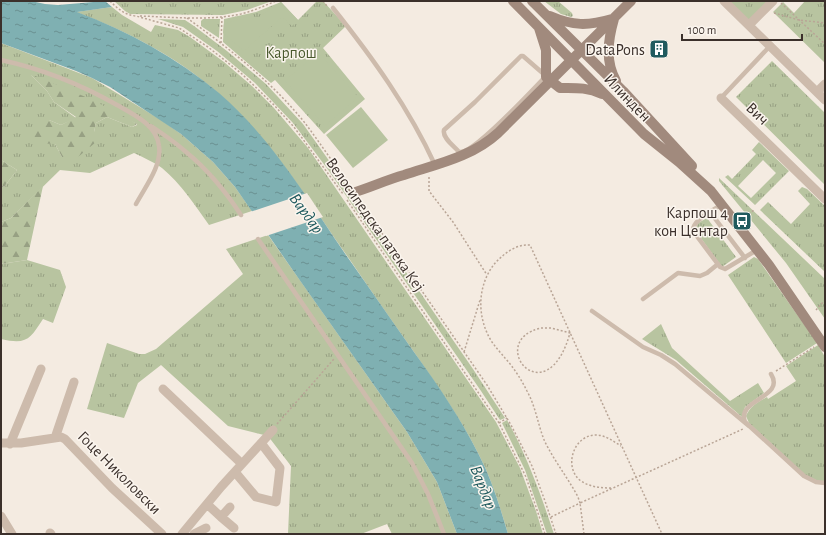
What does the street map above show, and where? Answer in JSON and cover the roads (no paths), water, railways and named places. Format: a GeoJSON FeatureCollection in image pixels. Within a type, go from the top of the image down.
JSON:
{"type":"FeatureCollection","features":[{"type":"Feature","properties":{"kind":"street","name":"Илинден"},"geometry":{"type":"LineString","coordinates":[[513,1],[644,134],[680,162],[711,191],[758,250],[823,344]]}},
{"type":"Feature","properties":{"kind":"street","name":"Илинден"},"geometry":{"type":"LineString","coordinates":[[532,1],[623,91],[688,161],[708,185],[711,191]]}},
{"type":"Feature","properties":{"kind":"street"},"geometry":{"type":"LineString","coordinates":[[353,193],[460,156],[486,142],[498,133],[548,78],[572,60],[632,1]]}},
{"type":"Feature","properties":{"kind":"street"},"geometry":{"type":"LineString","coordinates":[[724,1],[825,100]]}},
{"type":"Feature","properties":{"kind":"street"},"geometry":{"type":"LineString","coordinates":[[749,25],[777,2]]}},
{"type":"Feature","properties":{"kind":"street"},"geometry":{"type":"LineString","coordinates":[[546,15],[578,25],[596,23],[614,18]]}},
{"type":"Feature","properties":{"kind":"street"},"geometry":{"type":"LineString","coordinates":[[614,18],[609,44],[609,62],[614,77],[623,91]]}},
{"type":"Feature","properties":{"kind":"street"},"geometry":{"type":"LineString","coordinates":[[538,26],[546,50],[548,78],[560,88],[569,87],[587,89],[607,97]]}},
{"type":"Feature","properties":{"kind":"street"},"geometry":{"type":"LineString","coordinates":[[817,92],[825,84]]}},
{"type":"Feature","properties":{"kind":"street","name":"Вич"},"geometry":{"type":"LineString","coordinates":[[721,98],[825,199]]}},
{"type":"Feature","properties":{"kind":"street","name":"Гоце Николовски"},"geometry":{"type":"LineString","coordinates":[[6,443],[41,368]]}},
{"type":"Feature","properties":{"kind":"street","name":"Гоце Николовски"},"geometry":{"type":"LineString","coordinates":[[55,438],[74,382]]}},
{"type":"Feature","properties":{"kind":"street"},"geometry":{"type":"LineString","coordinates":[[163,389],[242,464]]}},
{"type":"Feature","properties":{"kind":"street"},"geometry":{"type":"LineString","coordinates":[[187,533],[207,504],[273,430]]}},
{"type":"Feature","properties":{"kind":"street","name":"Гоце Николовски"},"geometry":{"type":"LineString","coordinates":[[6,443],[63,438],[68,441],[112,488],[162,534]]}},
{"type":"Feature","properties":{"kind":"street"},"geometry":{"type":"LineString","coordinates":[[235,472],[256,497],[276,502],[280,468],[261,443]]}},
{"type":"Feature","properties":{"kind":"street"},"geometry":{"type":"LineString","coordinates":[[207,504],[234,528]]}},
{"type":"Feature","properties":{"kind":"street"},"geometry":{"type":"LineString","coordinates":[[221,517],[230,507]]}},
{"type":"Feature","properties":{"kind":"street"},"geometry":{"type":"LineString","coordinates":[[1,516],[12,534]]}},
{"type":"Feature","properties":{"kind":"street"},"geometry":{"type":"LineString","coordinates":[[187,533],[206,528]]}},
{"type":"Feature","properties":{"kind":"lane"},"geometry":{"type":"LineString","coordinates":[[333,8],[354,34],[411,117],[430,166]]}},
{"type":"Feature","properties":{"kind":"lane","name":"Вич"},"geometry":{"type":"LineString","coordinates":[[721,98],[770,46]]}},
{"type":"Feature","properties":{"kind":"lane"},"geometry":{"type":"LineString","coordinates":[[521,56],[523,56],[548,78],[464,152],[459,152],[445,137],[443,133],[444,130],[475,102],[521,56]]}},
{"type":"Feature","properties":{"kind":"lane"},"geometry":{"type":"LineString","coordinates":[[1,60],[45,71],[75,83],[107,99],[145,122],[178,145],[198,162],[226,194],[241,215]]}},
{"type":"Feature","properties":{"kind":"lane"},"geometry":{"type":"LineString","coordinates":[[136,204],[157,164],[160,151],[156,136],[145,122]]}},
{"type":"Feature","properties":{"kind":"lane"},"geometry":{"type":"LineString","coordinates":[[722,204],[693,225],[693,231],[721,268],[725,269],[758,250]]}},
{"type":"Feature","properties":{"kind":"lane"},"geometry":{"type":"LineString","coordinates":[[710,212],[745,258]]}},
{"type":"Feature","properties":{"kind":"lane"},"geometry":{"type":"LineString","coordinates":[[258,239],[412,463],[428,494],[444,534]]}},
{"type":"Feature","properties":{"kind":"lane"},"geometry":{"type":"LineString","coordinates":[[642,299],[678,273],[700,276],[707,273],[718,264]]}},
{"type":"Feature","properties":{"kind":"lane"},"geometry":{"type":"LineString","coordinates":[[592,311],[643,347],[661,355],[675,364],[749,426],[804,476],[816,482],[825,482]]}},
{"type":"Feature","properties":{"kind":"lane"},"geometry":{"type":"LineString","coordinates":[[749,426],[744,418],[744,412],[749,406],[772,390],[774,381],[772,374]]}},
{"type":"Feature","properties":{"kind":"water","name":"Вардар"},"geometry":{"type":"Polygon","coordinates":[[[1,1],[31,1],[58,5],[105,1],[112,7],[77,12],[115,28],[169,57],[203,80],[238,111],[272,149],[449,402],[484,464],[508,534],[457,534],[437,482],[407,432],[235,187],[213,162],[181,134],[110,87],[76,71],[1,43],[1,1]]]}},
{"type":"Feature","properties":{"kind":"place","name":"DataPons"},"geometry":{"type":"Point","coordinates":[659,49]}},
{"type":"Feature","properties":{"kind":"place","name":"Карпош 4 кон Центар"},"geometry":{"type":"Point","coordinates":[742,221]}},
{"type":"Feature","properties":{"kind":"park label","name":"Карпош"},"geometry":{"type":"Point","coordinates":[291,52]}}]}
